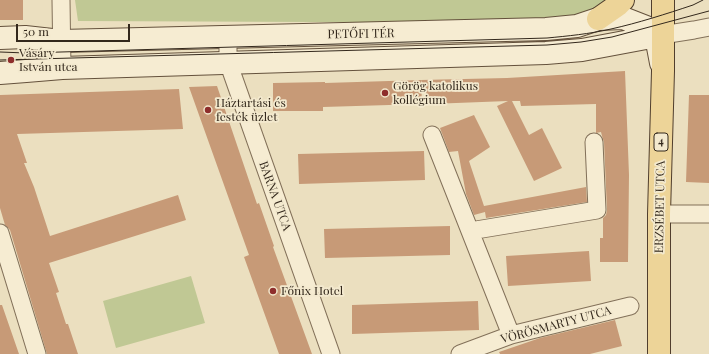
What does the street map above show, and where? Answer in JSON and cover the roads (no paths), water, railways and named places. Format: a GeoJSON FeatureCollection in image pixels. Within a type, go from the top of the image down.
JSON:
{"type":"FeatureCollection","features":[{"type":"Feature","properties":{"kind":"main road"},"geometry":{"type":"LineString","coordinates":[[598,19],[623,0]]}},
{"type":"Feature","properties":{"kind":"main road","name":"4"},"geometry":{"type":"LineString","coordinates":[[658,36],[663,0]]}},
{"type":"Feature","properties":{"kind":"main road","name":"ERZSÉBET UTCA"},"geometry":{"type":"LineString","coordinates":[[658,36],[662,71],[659,214],[660,308],[658,348]]}},
{"type":"Feature","properties":{"kind":"street"},"geometry":{"type":"LineString","coordinates":[[61,0],[62,68]]}},
{"type":"Feature","properties":{"kind":"street","name":"PETŐFI TÉR"},"geometry":{"type":"LineString","coordinates":[[0,38],[25,37],[61,41],[546,29],[577,26],[598,19],[623,18],[646,27],[658,36]]}},
{"type":"Feature","properties":{"kind":"street","name":"PETŐFI TÉR"},"geometry":{"type":"LineString","coordinates":[[0,73],[62,68],[546,53],[582,50],[709,27]]}},
{"type":"Feature","properties":{"kind":"street","name":"BARNA UTCA"},"geometry":{"type":"LineString","coordinates":[[228,37],[228,62],[331,354]]}},
{"type":"Feature","properties":{"kind":"street"},"geometry":{"type":"LineString","coordinates":[[432,135],[511,335]]}},
{"type":"Feature","properties":{"kind":"street"},"geometry":{"type":"LineString","coordinates":[[470,231],[597,210],[594,142]]}},
{"type":"Feature","properties":{"kind":"street"},"geometry":{"type":"LineString","coordinates":[[659,214],[709,214]]}},
{"type":"Feature","properties":{"kind":"street"},"geometry":{"type":"LineString","coordinates":[[0,233],[36,354]]}},
{"type":"Feature","properties":{"kind":"street","name":"VÖRÖSMARTY UTCA"},"geometry":{"type":"LineString","coordinates":[[460,354],[511,335],[630,306]]}},
{"type":"Feature","properties":{"kind":"tram line"},"geometry":{"type":"LineString","coordinates":[[0,52],[26,53],[547,38],[587,34],[621,27],[673,12],[703,0]]}},
{"type":"Feature","properties":{"kind":"tram line"},"geometry":{"type":"LineString","coordinates":[[0,60],[547,45],[612,37],[709,11]]}},
{"type":"Feature","properties":{"kind":"place","name":"Vásáry István utca"},"geometry":{"type":"Point","coordinates":[11,60]}},
{"type":"Feature","properties":{"kind":"place","name":"Görög katolikus kollégium"},"geometry":{"type":"Point","coordinates":[385,93]}},
{"type":"Feature","properties":{"kind":"place","name":"Háztartási és festék üzlet"},"geometry":{"type":"Point","coordinates":[208,110]}},
{"type":"Feature","properties":{"kind":"place","name":"Főnix Hotel"},"geometry":{"type":"Point","coordinates":[273,291]}}]}
